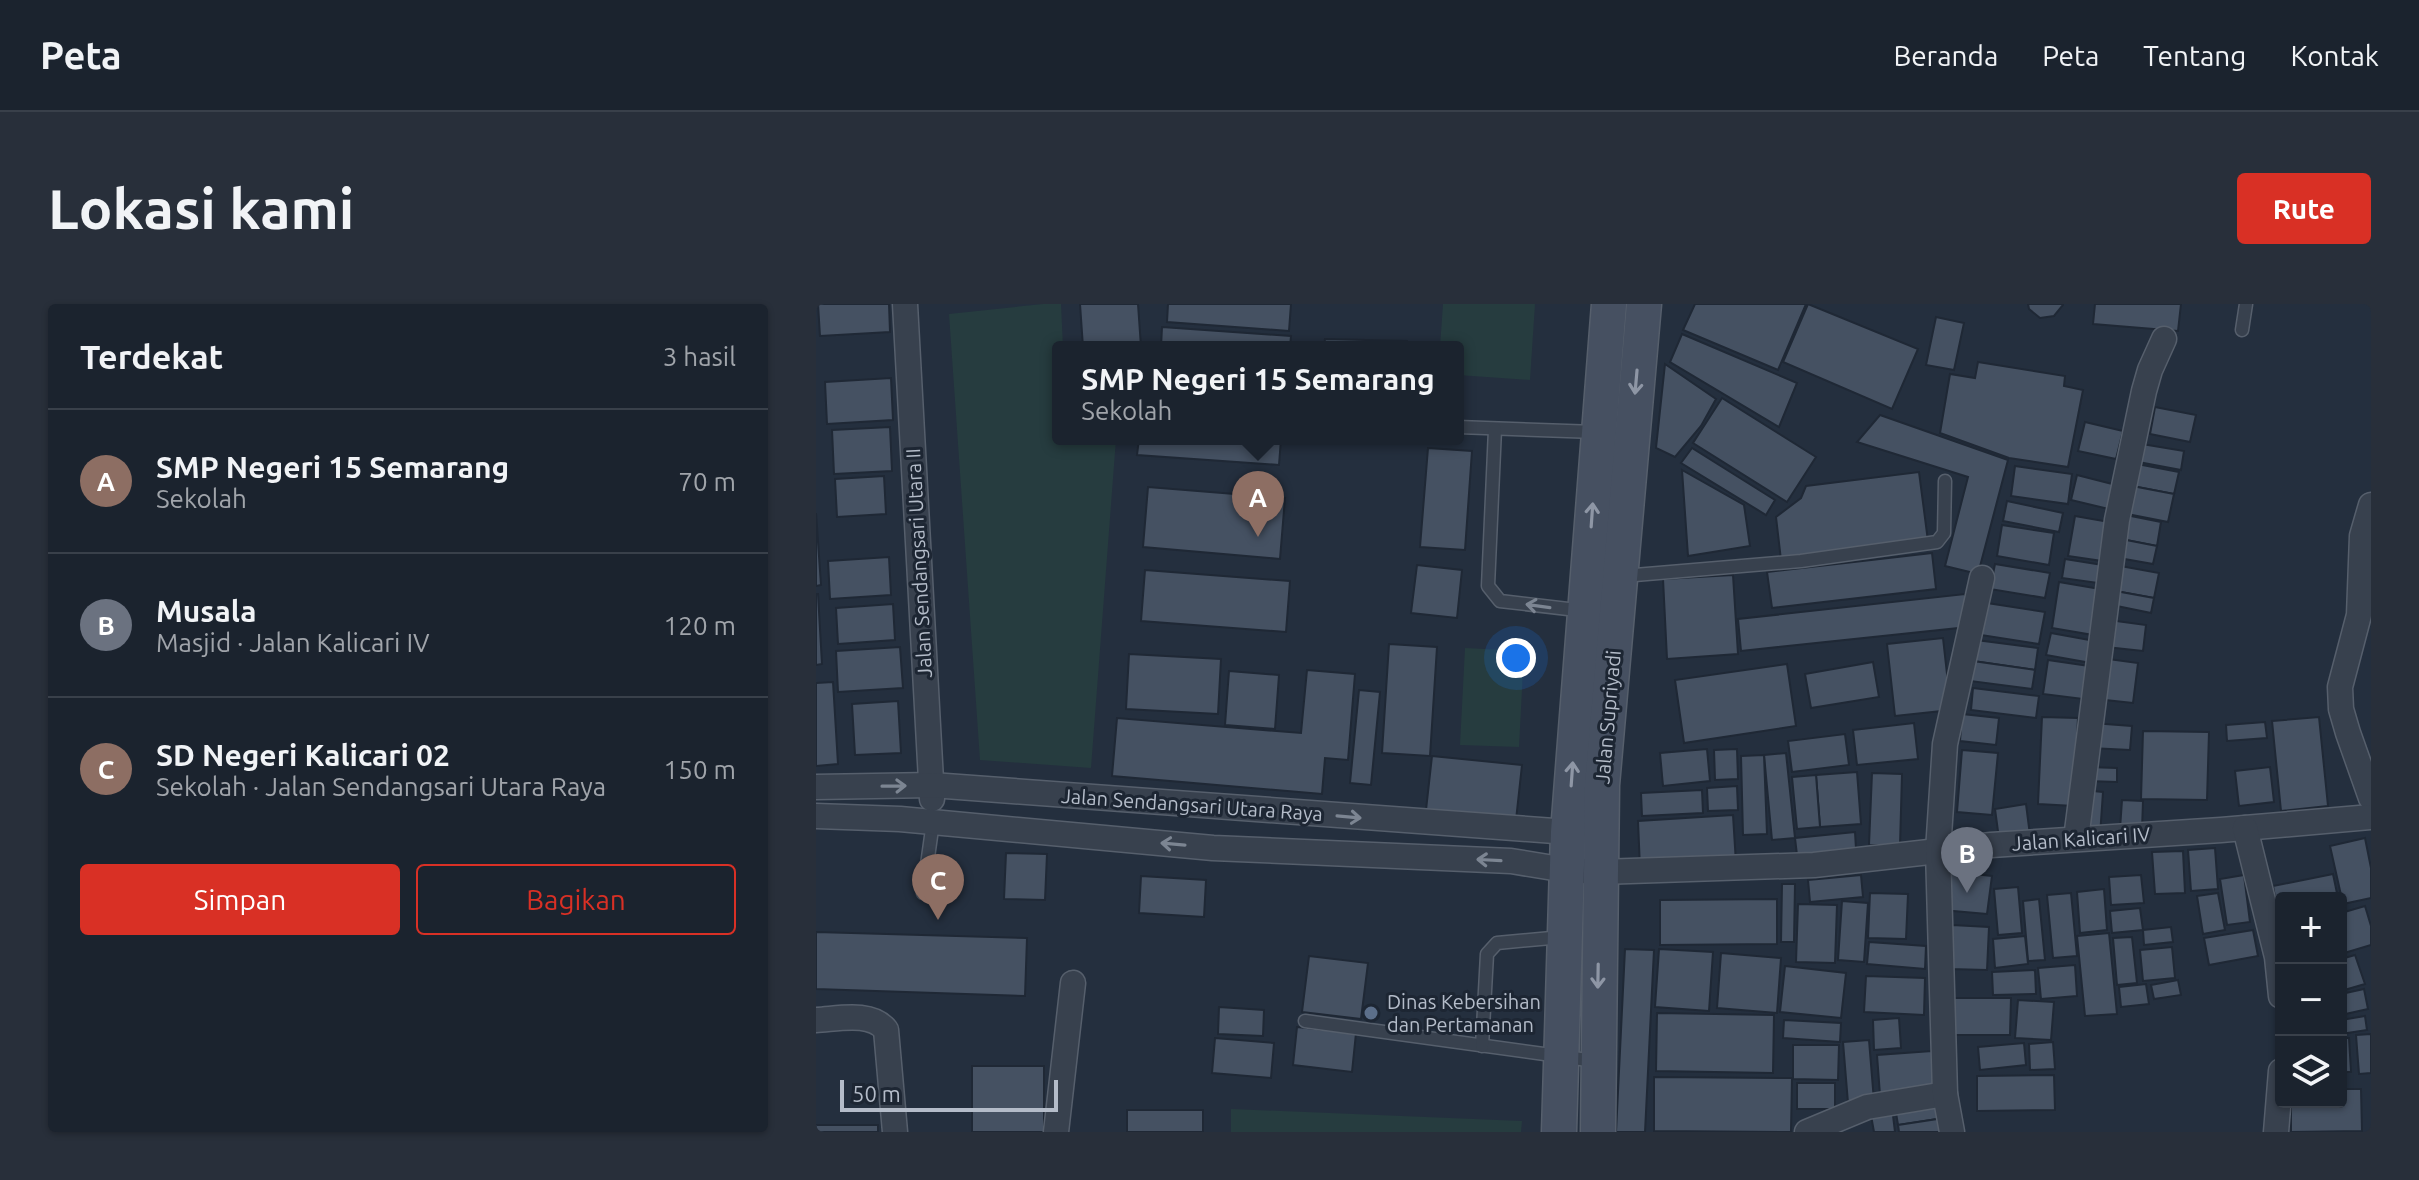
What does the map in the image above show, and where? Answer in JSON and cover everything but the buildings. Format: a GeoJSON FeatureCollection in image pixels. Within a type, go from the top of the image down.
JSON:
{"type":"FeatureCollection","features":[{"type":"Feature","properties":{"kind":"street","name":"Jalan Sendangsari Utara II"},"geometry":{"type":"LineString","coordinates":[[905,304],[933,822]]}},
{"type":"Feature","properties":{"kind":"street","name":"Jalan Supriyadi"},"geometry":{"type":"LineString","coordinates":[[1559,1132],[1559,1057],[1582,936],[1600,872],[1600,612],[1620,577],[1609,304]]}},
{"type":"Feature","properties":{"kind":"street","name":"Jalan Supriyadi"},"geometry":{"type":"LineString","coordinates":[[1598,1132],[1597,1061],[1582,936],[1566,870],[1568,832],[1600,612],[1615,433],[1644,304]]}},
{"type":"Feature","properties":{"kind":"street"},"geometry":{"type":"LineString","coordinates":[[2076,839],[2117,520],[2144,391],[2164,339]]}},
{"type":"Feature","properties":{"kind":"street"},"geometry":{"type":"LineString","coordinates":[[2371,505],[2362,536],[2359,615],[2340,687],[2341,709],[2371,798]]}},
{"type":"Feature","properties":{"kind":"street"},"geometry":{"type":"LineString","coordinates":[[1952,1132],[1945,1094],[1938,851],[1945,744],[1982,578]]}},
{"type":"Feature","properties":{"kind":"street","name":"Jalan Sendangsari Utara Raya"},"geometry":{"type":"LineString","coordinates":[[821,786],[932,785],[1568,832]]}},
{"type":"Feature","properties":{"kind":"street"},"geometry":{"type":"LineString","coordinates":[[820,816],[821,786]]}},
{"type":"Feature","properties":{"kind":"street"},"geometry":{"type":"LineString","coordinates":[[1213,848],[1215,806]]}},
{"type":"Feature","properties":{"kind":"street","name":"Jalan Sendangsari Utara Raya"},"geometry":{"type":"LineString","coordinates":[[820,816],[933,822],[1213,848],[1511,861],[1600,872]]}},
{"type":"Feature","properties":{"kind":"street","name":"Jalan Kalicari IV"},"geometry":{"type":"LineString","coordinates":[[1600,872],[1814,865],[2076,839],[2371,817]]}},
{"type":"Feature","properties":{"kind":"street"},"geometry":{"type":"LineString","coordinates":[[2245,828],[2278,964]]}},
{"type":"Feature","properties":{"kind":"street"},"geometry":{"type":"LineString","coordinates":[[1056,1132],[1073,983]]}},
{"type":"Feature","properties":{"kind":"street"},"geometry":{"type":"LineString","coordinates":[[816,1020],[864,1018],[880,1022],[886,1030],[895,1132]]}},
{"type":"Feature","properties":{"kind":"street"},"geometry":{"type":"LineString","coordinates":[[1807,1132],[1867,1107],[1945,1094]]}},
{"type":"Feature","properties":{"kind":"street"},"geometry":{"type":"LineString","coordinates":[[2276,1132],[2278,1108]]}},
{"type":"Feature","properties":{"kind":"lane"},"geometry":{"type":"LineString","coordinates":[[2242,330],[2246,304]]}},
{"type":"Feature","properties":{"kind":"lane"},"geometry":{"type":"LineString","coordinates":[[1464,427],[1615,433]]}},
{"type":"Feature","properties":{"kind":"lane"},"geometry":{"type":"LineString","coordinates":[[1495,429],[1488,586],[1500,601],[1600,612]]}},
{"type":"Feature","properties":{"kind":"lane"},"geometry":{"type":"LineString","coordinates":[[1620,577],[1801,561],[1937,542],[1944,533],[1945,481]]}},
{"type":"Feature","properties":{"kind":"lane"},"geometry":{"type":"LineString","coordinates":[[923,893],[933,822]]}},
{"type":"Feature","properties":{"kind":"lane"},"geometry":{"type":"LineString","coordinates":[[1482,1046],[1487,954],[1497,943],[1582,936]]}},
{"type":"Feature","properties":{"kind":"lane"},"geometry":{"type":"LineString","coordinates":[[1305,1021],[1597,1061]]}},
{"type":"Feature","properties":{"kind":"green space"},"geometry":{"type":"Polygon","coordinates":[[[1061,304],[1063,341],[1052,341],[1052,445],[1116,445],[1091,768],[980,760],[949,314],[1061,304]]]}},
{"type":"Feature","properties":{"kind":"green space"},"geometry":{"type":"Polygon","coordinates":[[[1443,304],[1535,304],[1530,380],[1464,375],[1464,341],[1440,341],[1443,304]]]}},
{"type":"Feature","properties":{"kind":"green space"},"geometry":{"type":"Polygon","coordinates":[[[1465,648],[1524,651],[1519,747],[1460,745],[1465,648]]]}},
{"type":"Feature","properties":{"kind":"green space"},"geometry":{"type":"Polygon","coordinates":[[[1231,1109],[1522,1121],[1521,1132],[1231,1132],[1231,1109]]]}},
{"type":"Feature","properties":{"kind":"place","name":"SMP Negeri 15 Semarang"},"geometry":{"type":"Point","coordinates":[1258,537]}},
{"type":"Feature","properties":{"kind":"place","name":"Musala"},"geometry":{"type":"Point","coordinates":[1967,893]}},
{"type":"Feature","properties":{"kind":"place","name":"SD Negeri Kalicari 02"},"geometry":{"type":"Point","coordinates":[938,920]}},
{"type":"Feature","properties":{"kind":"place","name":"Dinas Kebersihan dan Pertamanan"},"geometry":{"type":"Point","coordinates":[1371,1013]}}]}
